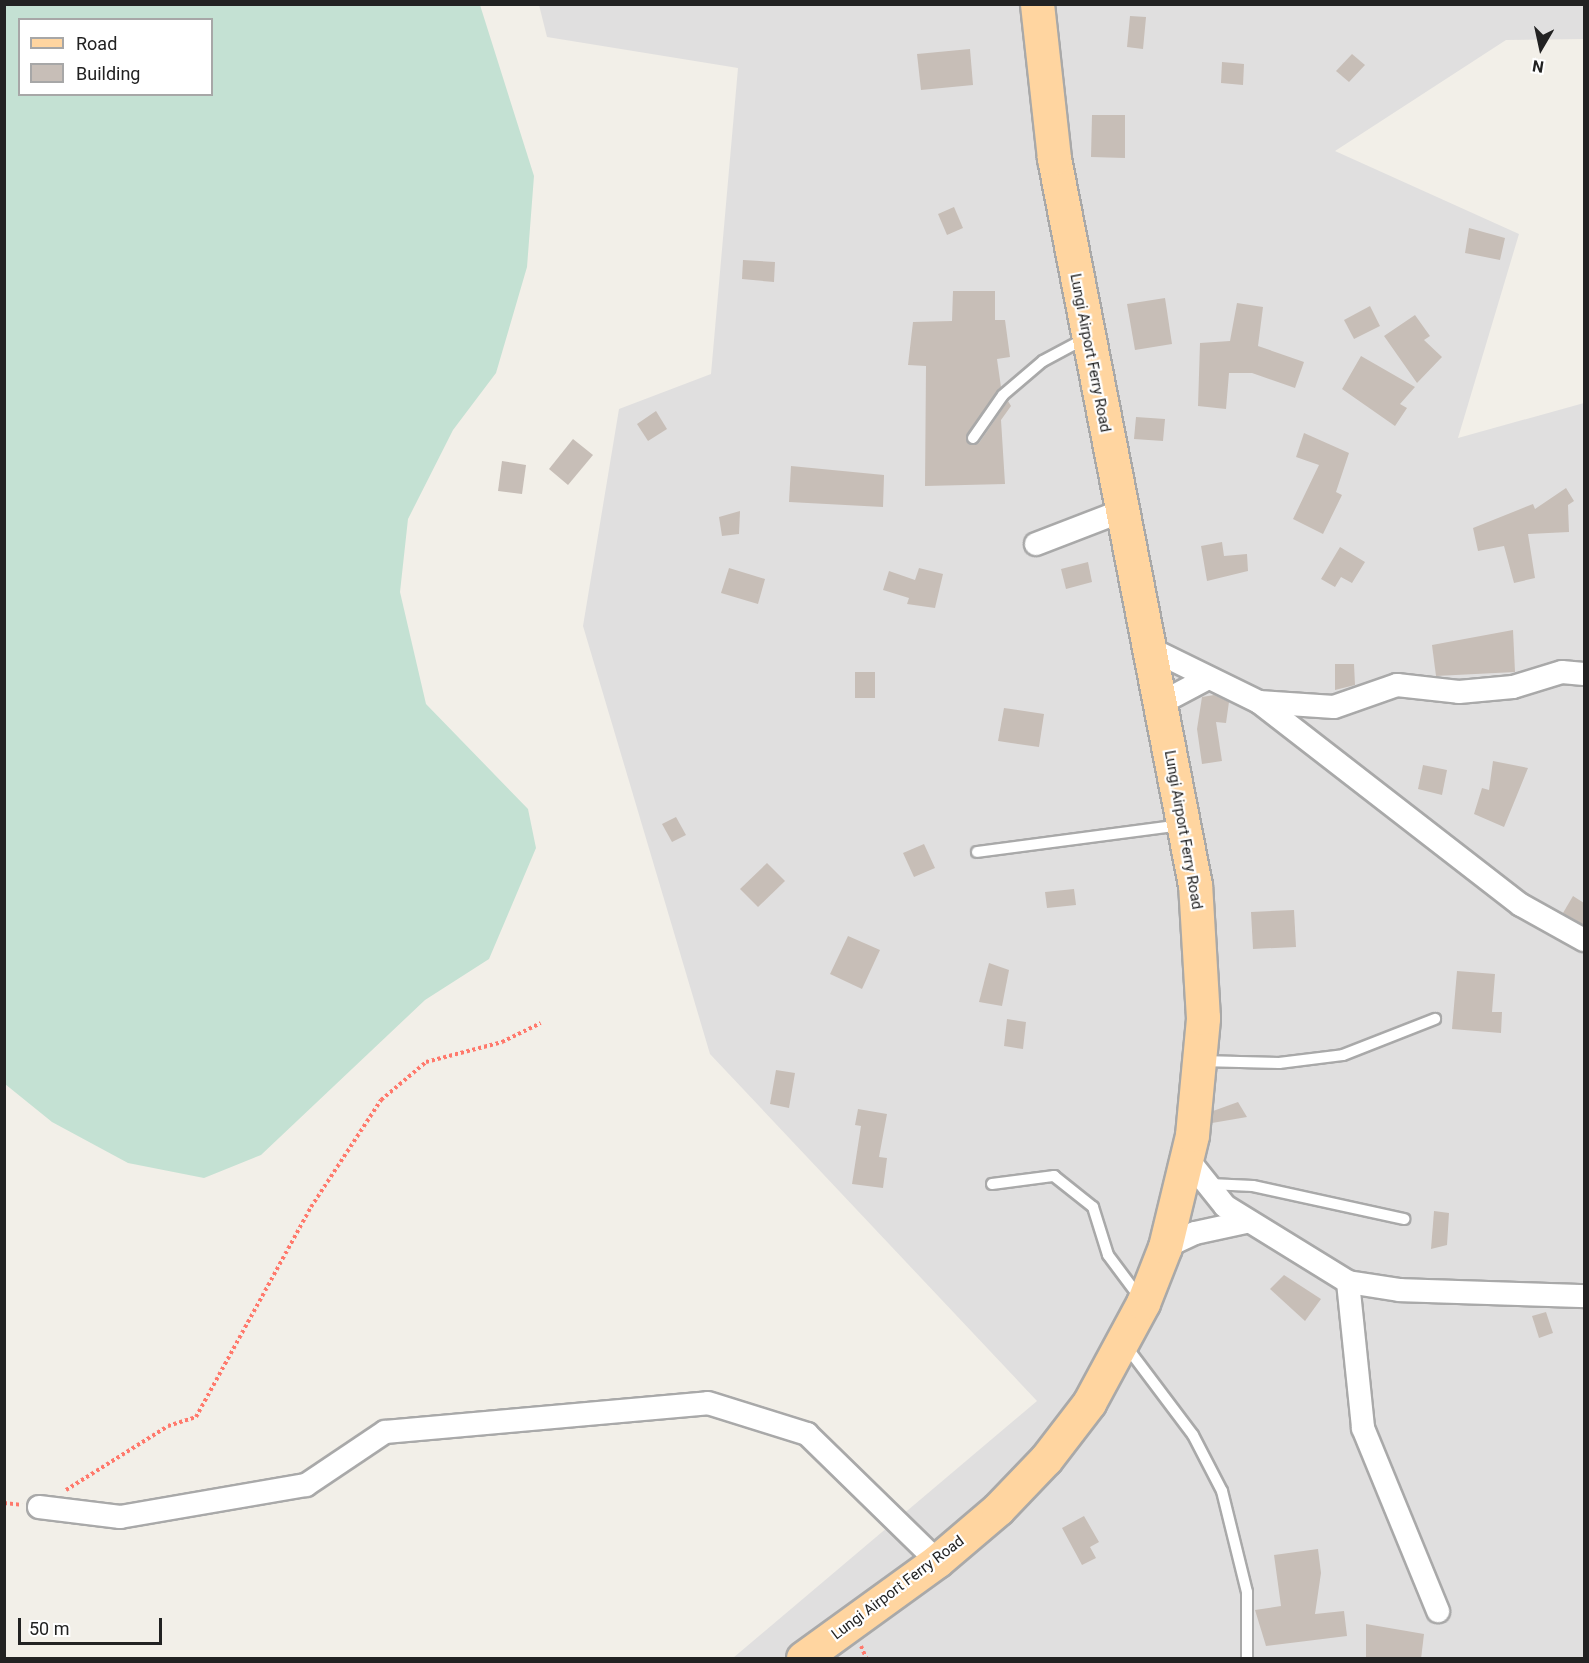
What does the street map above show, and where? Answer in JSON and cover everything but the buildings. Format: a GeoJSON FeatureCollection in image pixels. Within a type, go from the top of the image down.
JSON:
{"type":"FeatureCollection","features":[{"type":"Feature","properties":{"kind":"main road","name":"Lungi Airport Ferry Road"},"geometry":{"type":"LineString","coordinates":[[803,1659],[937,1561],[1046,1459],[1089,1403],[1143,1303],[1198,1172],[1202,956],[1185,825],[1086,338],[1054,158],[1037,4]]}},
{"type":"Feature","properties":{"kind":"street"},"geometry":{"type":"LineString","coordinates":[[1036,544],[1122,511]]}},
{"type":"Feature","properties":{"kind":"street"},"geometry":{"type":"LineString","coordinates":[[1147,647],[1259,702],[1521,905],[1584,940]]}},
{"type":"Feature","properties":{"kind":"street"},"geometry":{"type":"LineString","coordinates":[[1259,702],[1334,707],[1397,686],[1459,692],[1513,687],[1562,672],[1584,674]]}},
{"type":"Feature","properties":{"kind":"street"},"geometry":{"type":"LineString","coordinates":[[1159,704],[1208,678]]}},
{"type":"Feature","properties":{"kind":"street"},"geometry":{"type":"LineString","coordinates":[[1198,1172],[1246,1222],[1348,1282],[1400,1290],[1584,1296]]}},
{"type":"Feature","properties":{"kind":"street"},"geometry":{"type":"LineString","coordinates":[[1165,1247],[1195,1233],[1246,1222]]}},
{"type":"Feature","properties":{"kind":"street"},"geometry":{"type":"LineString","coordinates":[[1348,1282],[1363,1428],[1438,1611]]}},
{"type":"Feature","properties":{"kind":"street"},"geometry":{"type":"LineString","coordinates":[[39,1507],[120,1517],[306,1485],[385,1432],[708,1403],[807,1434],[937,1561]]}},
{"type":"Feature","properties":{"kind":"lane"},"geometry":{"type":"LineString","coordinates":[[973,438],[1003,395],[1043,361],[1086,338]]}},
{"type":"Feature","properties":{"kind":"lane"},"geometry":{"type":"LineString","coordinates":[[978,852],[1185,825]]}},
{"type":"Feature","properties":{"kind":"lane"},"geometry":{"type":"LineString","coordinates":[[1201,1061],[1279,1063],[1343,1055],[1435,1019]]}},
{"type":"Feature","properties":{"kind":"lane"},"geometry":{"type":"LineString","coordinates":[[1198,1172],[1404,1219]]}},
{"type":"Feature","properties":{"kind":"lane"},"geometry":{"type":"LineString","coordinates":[[992,1184],[1054,1176],[1093,1208],[1108,1255],[1143,1303]]}},
{"type":"Feature","properties":{"kind":"lane"},"geometry":{"type":"LineString","coordinates":[[1122,1341],[1164,1392],[1222,1491],[1247,1592],[1247,1659]]}},
{"type":"Feature","properties":{"kind":"path"},"geometry":{"type":"LineString","coordinates":[[39,1507],[168,1426],[196,1417],[311,1207],[381,1100],[426,1062],[502,1042],[541,1023]]}},
{"type":"Feature","properties":{"kind":"shaded area"},"geometry":{"type":"Polygon","coordinates":[[[539,5],[1584,5],[1584,39],[1506,40],[1335,151],[1519,234],[1458,438],[1584,403],[1584,1658],[733,1658],[1037,1401],[710,1054],[583,626],[619,409],[711,374],[738,68],[547,37],[539,5]]]}},
{"type":"Feature","properties":{"kind":"green space"},"geometry":{"type":"Polygon","coordinates":[[[4,5],[480,5],[534,176],[527,267],[496,373],[453,430],[408,519],[400,592],[426,704],[528,809],[536,848],[489,959],[425,1000],[261,1155],[204,1178],[128,1163],[52,1122],[5,1084],[4,5]]]}}]}
